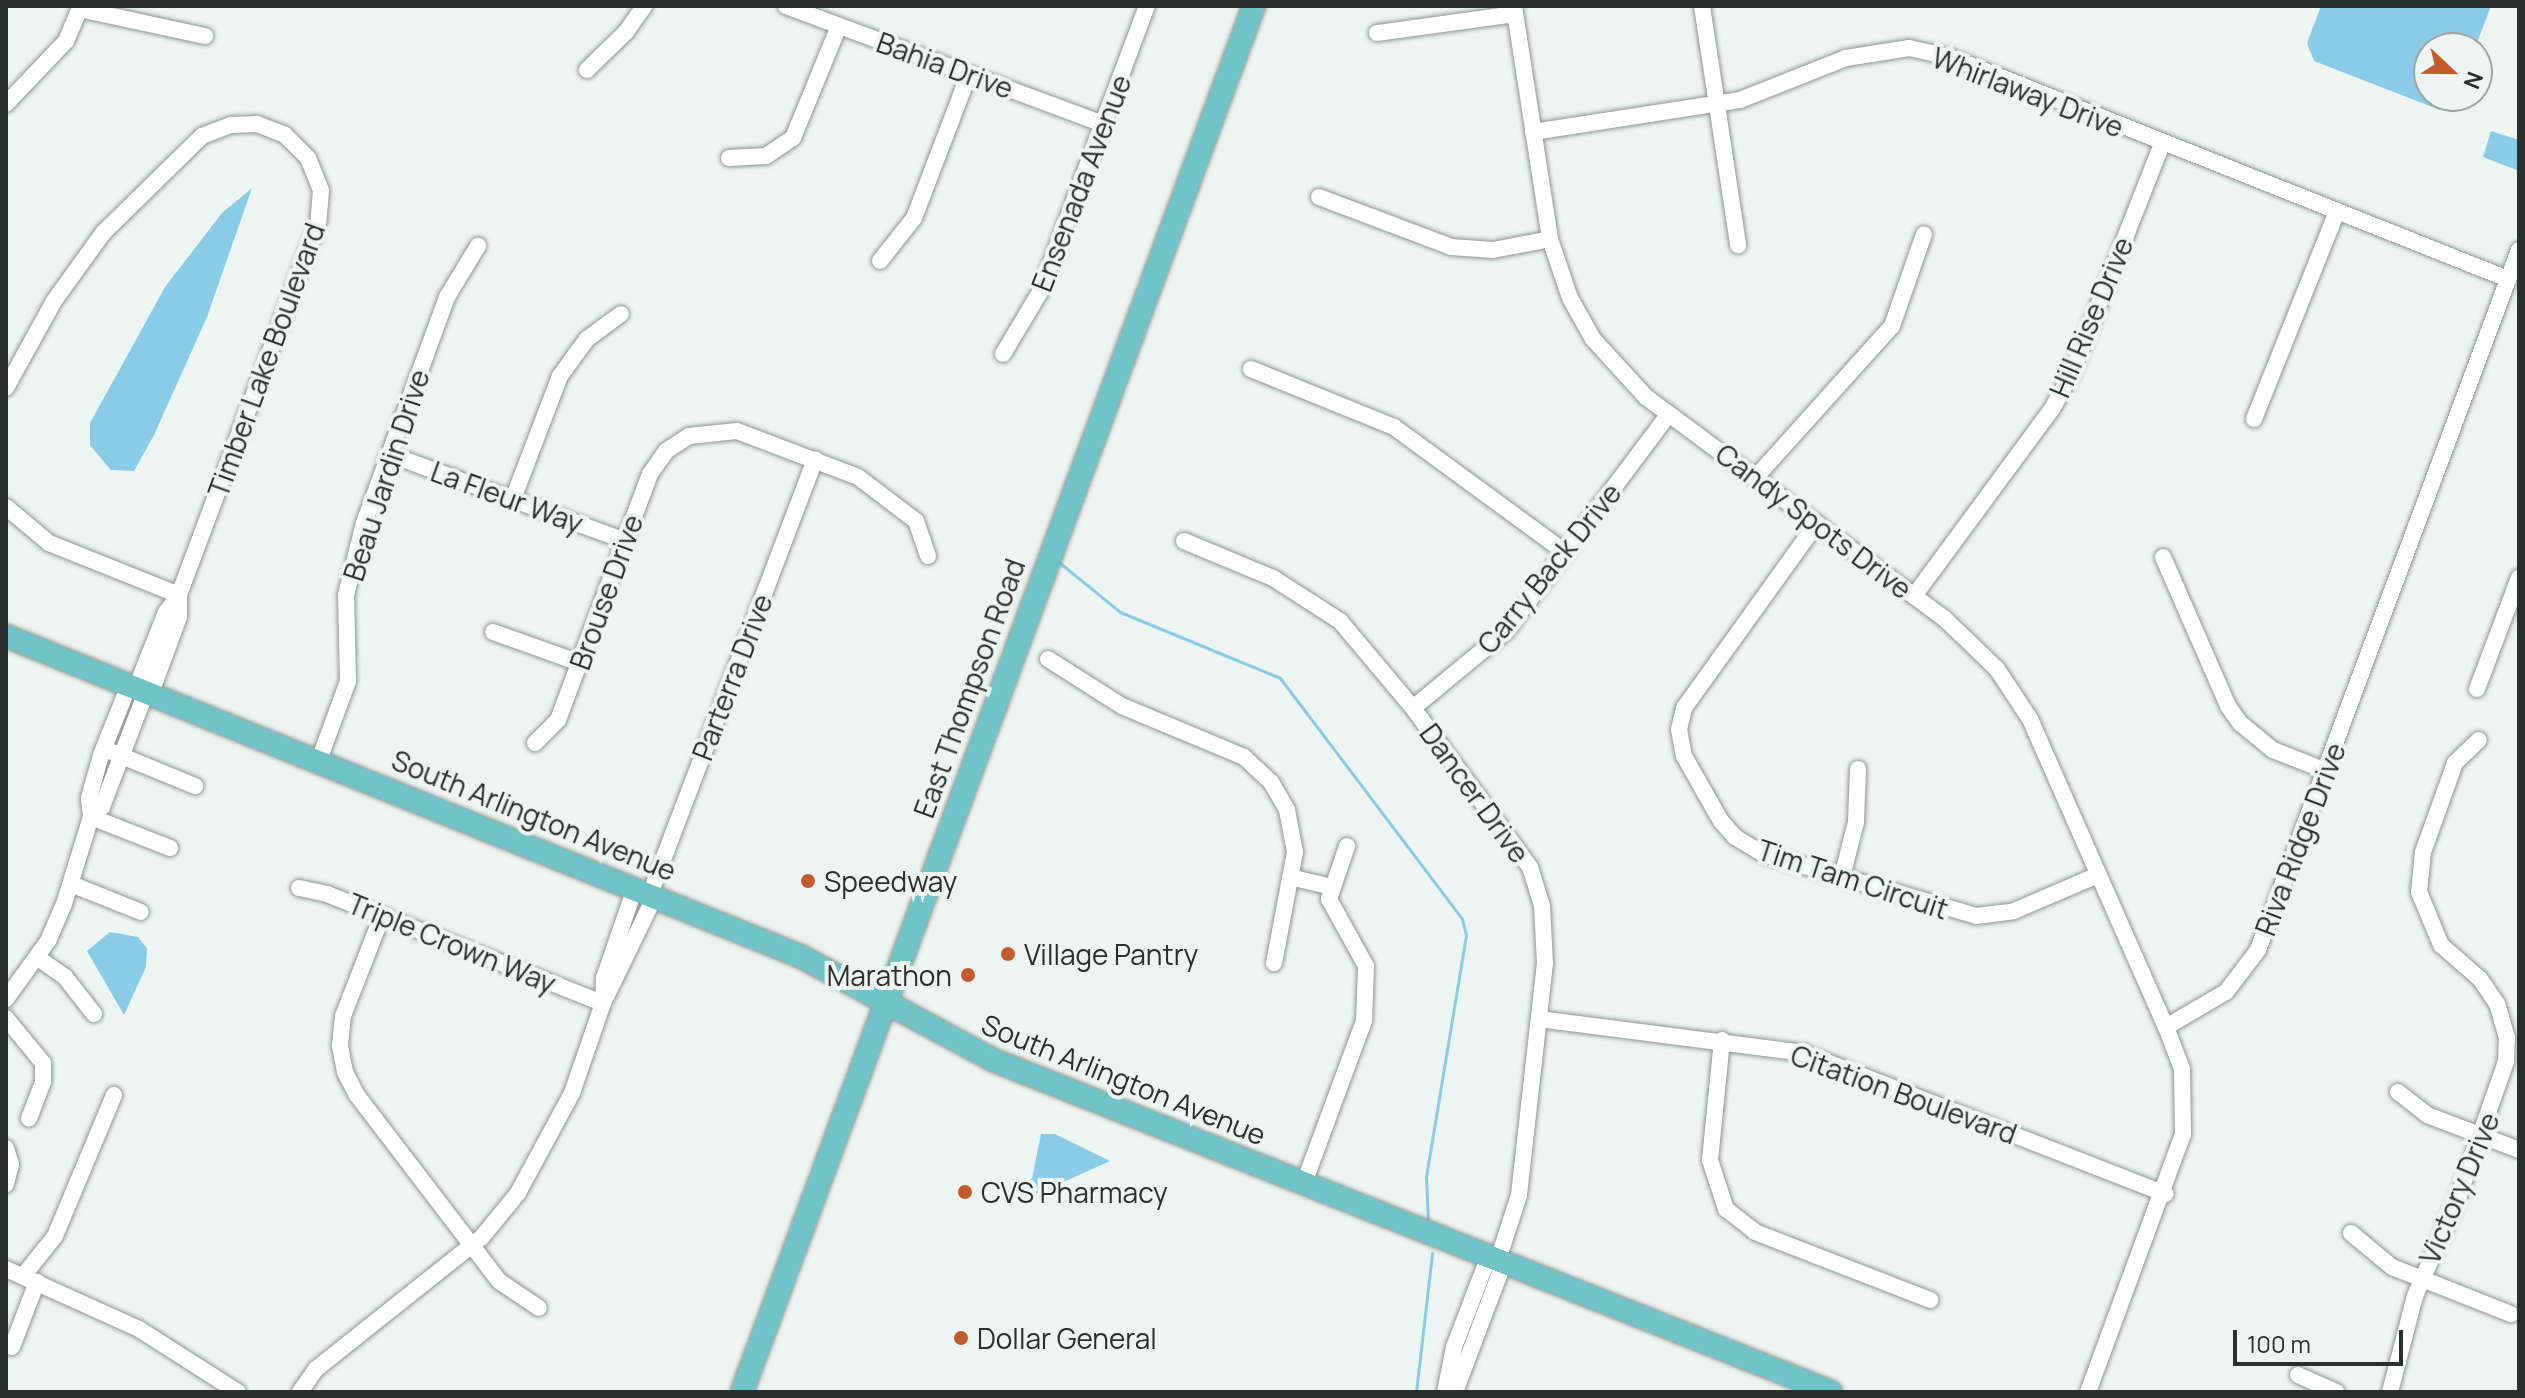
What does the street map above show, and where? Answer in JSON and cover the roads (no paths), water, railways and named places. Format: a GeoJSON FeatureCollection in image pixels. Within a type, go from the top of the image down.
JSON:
{"type":"FeatureCollection","features":[{"type":"Feature","properties":{"kind":"main road","name":"East Thompson Road"},"geometry":{"type":"LineString","coordinates":[[742,1392],[1254,6]]}},
{"type":"Feature","properties":{"kind":"main road","name":"South Arlington Avenue"},"geometry":{"type":"LineString","coordinates":[[6,636],[647,892],[818,964],[980,1054],[1831,1392]]}},
{"type":"Feature","properties":{"kind":"street"},"geometry":{"type":"LineString","coordinates":[[587,70],[626,32],[644,6]]}},
{"type":"Feature","properties":{"kind":"street","name":"Bahia Drive"},"geometry":{"type":"LineString","coordinates":[[786,6],[1104,124]]}},
{"type":"Feature","properties":{"kind":"street","name":"Ensenada Avenue"},"geometry":{"type":"LineString","coordinates":[[1003,354],[1040,292],[1147,6]]}},
{"type":"Feature","properties":{"kind":"street"},"geometry":{"type":"LineString","coordinates":[[1702,6],[1738,245]]}},
{"type":"Feature","properties":{"kind":"street"},"geometry":{"type":"LineString","coordinates":[[6,104],[66,41],[81,7],[205,36]]}},
{"type":"Feature","properties":{"kind":"street"},"geometry":{"type":"LineString","coordinates":[[1377,33],[1515,10]]}},
{"type":"Feature","properties":{"kind":"street","name":"Candy Spots Drive"},"geometry":{"type":"LineString","coordinates":[[1515,10],[1550,239],[1570,298],[1593,339],[1627,379],[1669,414],[1971,641],[2011,687],[2030,719],[2166,1027]]}},
{"type":"Feature","properties":{"kind":"street"},"geometry":{"type":"LineString","coordinates":[[729,158],[766,156],[793,138],[839,26]]}},
{"type":"Feature","properties":{"kind":"street","name":"Whirlaway Drive"},"geometry":{"type":"LineString","coordinates":[[1533,132],[1758,95],[1846,58],[1909,48],[1950,57],[2162,144],[2508,279]]}},
{"type":"Feature","properties":{"kind":"street"},"geometry":{"type":"LineString","coordinates":[[880,261],[914,218],[969,74]]}},
{"type":"Feature","properties":{"kind":"street","name":"Timber Lake Boulevard"},"geometry":{"type":"LineString","coordinates":[[6,388],[73,273],[114,220],[185,149],[202,136],[231,125],[257,124],[282,134],[302,149],[315,171],[320,212],[179,595],[179,617],[103,749],[89,798],[91,817]]}},
{"type":"Feature","properties":{"kind":"street","name":"Hill Rise Drive"},"geometry":{"type":"LineString","coordinates":[[1914,596],[2058,398],[2162,144]]}},
{"type":"Feature","properties":{"kind":"street"},"geometry":{"type":"LineString","coordinates":[[1319,197],[1451,247],[1493,250],[1550,239]]}},
{"type":"Feature","properties":{"kind":"street"},"geometry":{"type":"LineString","coordinates":[[2254,419],[2337,211]]}},
{"type":"Feature","properties":{"kind":"street"},"geometry":{"type":"LineString","coordinates":[[1756,477],[1892,326],[1924,234]]}},
{"type":"Feature","properties":{"kind":"street","name":"Beau Jardin Drive"},"geometry":{"type":"LineString","coordinates":[[319,760],[346,689],[346,595],[389,454],[451,287],[478,246]]}},
{"type":"Feature","properties":{"kind":"street","name":"Riva Ridge Drive"},"geometry":{"type":"LineString","coordinates":[[2166,1027],[2205,1009],[2244,973],[2262,940],[2519,250]]}},
{"type":"Feature","properties":{"kind":"street"},"geometry":{"type":"LineString","coordinates":[[513,499],[560,376],[587,339],[621,314]]}},
{"type":"Feature","properties":{"kind":"street"},"geometry":{"type":"LineString","coordinates":[[1251,369],[1394,427],[1565,552]]}},
{"type":"Feature","properties":{"kind":"street","name":"Carry Back Drive"},"geometry":{"type":"LineString","coordinates":[[1413,708],[1506,631],[1669,414]]}},
{"type":"Feature","properties":{"kind":"street","name":"Brouse Drive"},"geometry":{"type":"LineString","coordinates":[[535,743],[558,720],[654,467],[679,441],[699,432],[732,430],[815,459]]}},
{"type":"Feature","properties":{"kind":"street","name":"La Fleur Way"},"geometry":{"type":"LineString","coordinates":[[389,454],[625,541]]}},
{"type":"Feature","properties":{"kind":"street"},"geometry":{"type":"LineString","coordinates":[[815,459],[858,477],[901,507],[922,530],[928,556]]}},
{"type":"Feature","properties":{"kind":"street","name":"Parterra Drive"},"geometry":{"type":"LineString","coordinates":[[300,1392],[316,1369],[472,1245],[518,1193],[545,1149],[572,1093],[603,1003],[604,978],[647,892],[815,459]]}},
{"type":"Feature","properties":{"kind":"street"},"geometry":{"type":"LineString","coordinates":[[6,507],[49,543],[179,595]]}},
{"type":"Feature","properties":{"kind":"street","name":"Tim Tam Circuit"},"geometry":{"type":"LineString","coordinates":[[1817,523],[1693,689],[1679,729],[1684,756],[1735,837],[1763,854],[1976,916],[2014,911],[2098,875]]}},
{"type":"Feature","properties":{"kind":"street","name":"Dancer Drive"},"geometry":{"type":"LineString","coordinates":[[1184,541],[1273,578],[1319,605],[1359,639],[1511,835],[1536,881],[1546,937],[1539,1019],[1519,1195],[1497,1259]]}},
{"type":"Feature","properties":{"kind":"street"},"geometry":{"type":"LineString","coordinates":[[2163,557],[2228,706],[2240,723],[2273,750],[2326,771]]}},
{"type":"Feature","properties":{"kind":"street"},"geometry":{"type":"LineString","coordinates":[[2477,689],[2519,578]]}},
{"type":"Feature","properties":{"kind":"street"},"geometry":{"type":"LineString","coordinates":[[493,632],[580,663]]}},
{"type":"Feature","properties":{"kind":"street"},"geometry":{"type":"LineString","coordinates":[[1048,659],[1122,706],[1230,749],[1261,770],[1283,801],[1292,826],[1290,877],[1274,963]]}},
{"type":"Feature","properties":{"kind":"street","name":"Timber Lake Boulevard"},"geometry":{"type":"LineString","coordinates":[[91,817],[102,807],[140,689]]}},
{"type":"Feature","properties":{"kind":"street","name":"Victory Drive"},"geometry":{"type":"LineString","coordinates":[[2390,1392],[2421,1278],[2482,1136],[2513,1038],[2497,1004],[2480,979],[2441,945],[2419,892],[2423,852],[2455,763],[2479,740]]}},
{"type":"Feature","properties":{"kind":"street"},"geometry":{"type":"LineString","coordinates":[[103,749],[195,786]]}},
{"type":"Feature","properties":{"kind":"street"},"geometry":{"type":"LineString","coordinates":[[1842,877],[1856,822],[1858,769]]}},
{"type":"Feature","properties":{"kind":"street"},"geometry":{"type":"LineString","coordinates":[[6,999],[38,958],[71,884],[91,817],[170,848]]}},
{"type":"Feature","properties":{"kind":"street"},"geometry":{"type":"LineString","coordinates":[[1304,1183],[1355,1053],[1368,983],[1361,953],[1334,916],[1332,887],[1347,846]]}},
{"type":"Feature","properties":{"kind":"street"},"geometry":{"type":"LineString","coordinates":[[1290,877],[1332,887]]}},
{"type":"Feature","properties":{"kind":"street"},"geometry":{"type":"LineString","coordinates":[[71,884],[141,912]]}},
{"type":"Feature","properties":{"kind":"street","name":"Triple Crown Way"},"geometry":{"type":"LineString","coordinates":[[299,888],[382,916],[603,1003]]}},
{"type":"Feature","properties":{"kind":"street"},"geometry":{"type":"LineString","coordinates":[[382,916],[343,1016],[340,1046],[345,1072],[356,1094],[499,1281],[539,1308]]}},
{"type":"Feature","properties":{"kind":"street"},"geometry":{"type":"LineString","coordinates":[[38,958],[65,977],[94,1014]]}},
{"type":"Feature","properties":{"kind":"street"},"geometry":{"type":"LineString","coordinates":[[6,1018],[43,1063],[43,1082],[29,1118]]}},
{"type":"Feature","properties":{"kind":"street","name":"Citation Boulevard"},"geometry":{"type":"LineString","coordinates":[[1539,1019],[1722,1040],[1830,1061],[2165,1194]]}},
{"type":"Feature","properties":{"kind":"street"},"geometry":{"type":"LineString","coordinates":[[2088,1392],[2165,1194],[2183,1134],[2185,1107],[2182,1069],[2166,1027]]}},
{"type":"Feature","properties":{"kind":"street"},"geometry":{"type":"LineString","coordinates":[[1722,1040],[1710,1160],[1726,1209],[1755,1232],[1930,1300]]}},
{"type":"Feature","properties":{"kind":"street"},"geometry":{"type":"LineString","coordinates":[[2398,1092],[2427,1115],[2519,1150]]}},
{"type":"Feature","properties":{"kind":"street"},"geometry":{"type":"LineString","coordinates":[[12,1347],[30,1279],[55,1236],[114,1095]]}},
{"type":"Feature","properties":{"kind":"street"},"geometry":{"type":"LineString","coordinates":[[6,1148],[11,1164],[6,1184]]}},
{"type":"Feature","properties":{"kind":"street"},"geometry":{"type":"LineString","coordinates":[[2351,1233],[2385,1263],[2511,1314]]}},
{"type":"Feature","properties":{"kind":"street"},"geometry":{"type":"LineString","coordinates":[[1445,1392],[1454,1347],[1497,1259]]}},
{"type":"Feature","properties":{"kind":"street"},"geometry":{"type":"LineString","coordinates":[[1455,1392],[1497,1259]]}},
{"type":"Feature","properties":{"kind":"street"},"geometry":{"type":"LineString","coordinates":[[6,1269],[139,1329],[238,1392]]}},
{"type":"Feature","properties":{"kind":"street"},"geometry":{"type":"LineString","coordinates":[[2298,1375],[2336,1392]]}},
{"type":"Feature","properties":{"kind":"water"},"geometry":{"type":"Polygon","coordinates":[[[2321,6],[2491,6],[2481,32],[2413,32],[2413,100],[2314,61],[2307,43],[2321,6]]]}},
{"type":"Feature","properties":{"kind":"water"},"geometry":{"type":"Polygon","coordinates":[[[2491,131],[2519,140],[2519,171],[2483,157],[2491,131]]]}},
{"type":"Feature","properties":{"kind":"water"},"geometry":{"type":"Polygon","coordinates":[[[252,188],[207,317],[154,435],[134,471],[111,470],[90,445],[90,423],[165,287],[222,213],[252,188]]]}},
{"type":"Feature","properties":{"kind":"water"},"geometry":{"type":"Polygon","coordinates":[[[110,932],[138,937],[147,948],[146,967],[124,1015],[87,951],[110,932]]]}},
{"type":"Feature","properties":{"kind":"water"},"geometry":{"type":"Polygon","coordinates":[[[1041,1134],[1055,1134],[1110,1161],[1037,1194],[1031,1183],[1041,1134]]]}},
{"type":"Feature","properties":{"kind":"waterway"},"geometry":{"type":"LineString","coordinates":[[1060,563],[1120,612],[1280,678],[1462,919],[1466,935],[1426,1177],[1428,1221]]}},
{"type":"Feature","properties":{"kind":"waterway"},"geometry":{"type":"LineString","coordinates":[[1416,1392],[1432,1253]]}},
{"type":"Feature","properties":{"kind":"place","name":"Speedway"},"geometry":{"type":"Point","coordinates":[808,881]}},
{"type":"Feature","properties":{"kind":"place","name":"Village Pantry"},"geometry":{"type":"Point","coordinates":[1008,954]}},
{"type":"Feature","properties":{"kind":"place","name":"Marathon"},"geometry":{"type":"Point","coordinates":[968,975]}},
{"type":"Feature","properties":{"kind":"place","name":"CVS Pharmacy"},"geometry":{"type":"Point","coordinates":[965,1192]}},
{"type":"Feature","properties":{"kind":"place","name":"Dollar General"},"geometry":{"type":"Point","coordinates":[961,1338]}}]}
